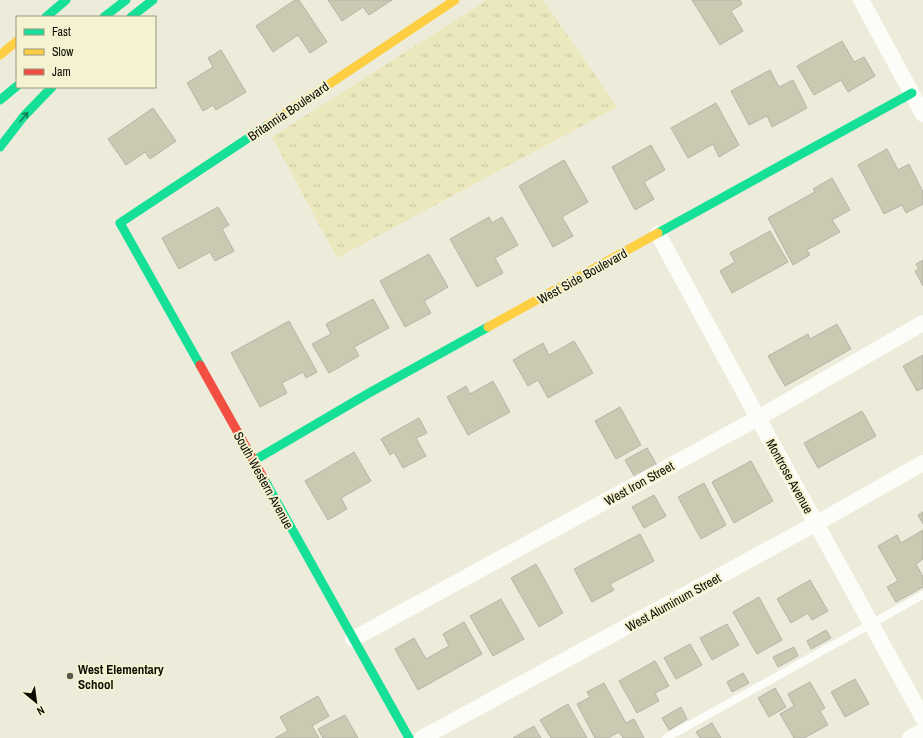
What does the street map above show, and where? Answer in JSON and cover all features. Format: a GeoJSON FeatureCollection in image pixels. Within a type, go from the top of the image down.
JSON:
{"type":"FeatureCollection","features":[{"type":"Feature","properties":{"kind":"main road"},"geometry":{"type":"LineString","coordinates":[[47,16],[66,0]]}},
{"type":"Feature","properties":{"kind":"main road"},"geometry":{"type":"LineString","coordinates":[[105,16],[126,0]]}},
{"type":"Feature","properties":{"kind":"main road"},"geometry":{"type":"LineString","coordinates":[[132,16],[153,0]]}},
{"type":"Feature","properties":{"kind":"main road","name":"Britannia Boulevard"},"geometry":{"type":"LineString","coordinates":[[120,222],[455,0]]}},
{"type":"Feature","properties":{"kind":"main road"},"geometry":{"type":"LineString","coordinates":[[0,56],[16,43]]}},
{"type":"Feature","properties":{"kind":"main road"},"geometry":{"type":"LineString","coordinates":[[0,100],[16,87]]}},
{"type":"Feature","properties":{"kind":"main road"},"geometry":{"type":"LineString","coordinates":[[0,147],[7,136],[51,88]]}},
{"type":"Feature","properties":{"kind":"main road","name":"West Side Boulevard"},"geometry":{"type":"LineString","coordinates":[[253,461],[369,393],[912,93]]}},
{"type":"Feature","properties":{"kind":"main road","name":"South Western Avenue"},"geometry":{"type":"LineString","coordinates":[[120,222],[409,738]]}},
{"type":"Feature","properties":{"kind":"street"},"geometry":{"type":"LineString","coordinates":[[861,0],[923,114]]}},
{"type":"Feature","properties":{"kind":"street","name":"Montrose Avenue"},"geometry":{"type":"LineString","coordinates":[[658,234],[923,718]]}},
{"type":"Feature","properties":{"kind":"street","name":"West Iron Street"},"geometry":{"type":"LineString","coordinates":[[354,639],[758,418],[923,324]]}},
{"type":"Feature","properties":{"kind":"street","name":"West Aluminum Street"},"geometry":{"type":"LineString","coordinates":[[422,738],[817,523],[923,463]]}},
{"type":"Feature","properties":{"kind":"street"},"geometry":{"type":"LineString","coordinates":[[910,738],[923,731]]}},
{"type":"Feature","properties":{"kind":"lane"},"geometry":{"type":"LineString","coordinates":[[666,738],[923,596]]}},
{"type":"Feature","properties":{"kind":"green space"},"geometry":{"type":"Polygon","coordinates":[[[487,0],[543,0],[617,107],[337,258],[272,137],[487,0]]]}},
{"type":"Feature","properties":{"kind":"building"},"geometry":{"type":"Polygon","coordinates":[[[295,0],[299,0],[327,42],[310,53],[298,35],[273,52],[256,26],[295,0]]]}},
{"type":"Feature","properties":{"kind":"building"},"geometry":{"type":"Polygon","coordinates":[[[328,0],[392,0],[369,15],[363,7],[342,21],[328,0]]]}},
{"type":"Feature","properties":{"kind":"building"},"geometry":{"type":"Polygon","coordinates":[[[692,0],[740,0],[742,4],[731,11],[743,31],[720,45],[692,0]]]}},
{"type":"Feature","properties":{"kind":"building"},"geometry":{"type":"Polygon","coordinates":[[[842,41],[854,62],[864,57],[875,76],[848,92],[841,80],[814,95],[797,66],[842,41]]]}},
{"type":"Feature","properties":{"kind":"building"},"geometry":{"type":"Polygon","coordinates":[[[221,50],[246,92],[216,110],[213,105],[203,111],[187,83],[213,67],[208,58],[221,50]]]}},
{"type":"Feature","properties":{"kind":"building"},"geometry":{"type":"Polygon","coordinates":[[[770,70],[779,87],[793,80],[807,108],[772,127],[767,116],[749,125],[731,91],[770,70]]]}},
{"type":"Feature","properties":{"kind":"building"},"geometry":{"type":"Polygon","coordinates":[[[716,103],[739,145],[719,157],[713,144],[688,158],[671,128],[716,103]]]}},
{"type":"Feature","properties":{"kind":"building"},"geometry":{"type":"Polygon","coordinates":[[[153,108],[176,141],[150,159],[145,152],[126,165],[108,139],[153,108]]]}},
{"type":"Feature","properties":{"kind":"building"},"geometry":{"type":"Polygon","coordinates":[[[651,145],[665,170],[644,182],[654,199],[635,210],[612,167],[651,145]]]}},
{"type":"Feature","properties":{"kind":"building"},"geometry":{"type":"Polygon","coordinates":[[[887,149],[898,170],[909,164],[923,192],[923,204],[906,213],[902,205],[884,214],[858,165],[887,149]]]}},
{"type":"Feature","properties":{"kind":"building"},"geometry":{"type":"Polygon","coordinates":[[[564,160],[588,202],[562,217],[573,236],[553,247],[519,186],[564,160]]]}},
{"type":"Feature","properties":{"kind":"building"},"geometry":{"type":"Polygon","coordinates":[[[832,178],[850,210],[832,220],[840,232],[807,250],[810,255],[793,265],[768,218],[815,192],[813,189],[832,178]]]}},
{"type":"Feature","properties":{"kind":"building"},"geometry":{"type":"Polygon","coordinates":[[[218,207],[229,225],[222,229],[234,251],[215,261],[210,252],[179,269],[162,238],[218,207]]]}},
{"type":"Feature","properties":{"kind":"building"},"geometry":{"type":"Polygon","coordinates":[[[489,217],[492,223],[502,217],[518,245],[495,258],[503,273],[477,287],[450,239],[489,217]]]}},
{"type":"Feature","properties":{"kind":"building"},"geometry":{"type":"Polygon","coordinates":[[[770,231],[788,262],[732,293],[720,271],[735,262],[730,253],[770,231]]]}},
{"type":"Feature","properties":{"kind":"building"},"geometry":{"type":"Polygon","coordinates":[[[429,254],[448,287],[424,301],[431,313],[405,327],[380,281],[429,254]]]}},
{"type":"Feature","properties":{"kind":"building"},"geometry":{"type":"Polygon","coordinates":[[[923,260],[923,286],[915,271],[919,269],[916,264],[923,260]]]}},
{"type":"Feature","properties":{"kind":"building"},"geometry":{"type":"Polygon","coordinates":[[[373,299],[389,328],[354,347],[359,356],[329,373],[312,344],[331,334],[326,324],[373,299]]]}},
{"type":"Feature","properties":{"kind":"building"},"geometry":{"type":"Polygon","coordinates":[[[289,321],[317,372],[306,378],[303,372],[282,383],[287,393],[260,407],[231,353],[289,321]]]}},
{"type":"Feature","properties":{"kind":"building"},"geometry":{"type":"Polygon","coordinates":[[[837,324],[851,349],[785,386],[768,356],[808,334],[810,339],[837,324]]]}},
{"type":"Feature","properties":{"kind":"building"},"geometry":{"type":"Polygon","coordinates":[[[574,341],[593,373],[548,398],[538,380],[528,386],[513,360],[543,343],[549,355],[574,341]]]}},
{"type":"Feature","properties":{"kind":"building"},"geometry":{"type":"Polygon","coordinates":[[[923,355],[923,388],[917,391],[903,366],[923,355]]]}},
{"type":"Feature","properties":{"kind":"building"},"geometry":{"type":"Polygon","coordinates":[[[493,381],[510,412],[468,435],[447,397],[466,386],[470,394],[493,381]]]}},
{"type":"Feature","properties":{"kind":"building"},"geometry":{"type":"Polygon","coordinates":[[[620,407],[641,445],[616,459],[595,421],[620,407]]]}},
{"type":"Feature","properties":{"kind":"building"},"geometry":{"type":"Polygon","coordinates":[[[862,411],[876,436],[818,468],[804,443],[862,411]]]}},
{"type":"Feature","properties":{"kind":"building"},"geometry":{"type":"Polygon","coordinates":[[[419,418],[427,433],[416,438],[426,456],[403,468],[394,452],[390,455],[381,439],[419,418]]]}},
{"type":"Feature","properties":{"kind":"building"},"geometry":{"type":"Polygon","coordinates":[[[647,448],[658,467],[636,479],[625,460],[647,448]]]}},
{"type":"Feature","properties":{"kind":"building"},"geometry":{"type":"Polygon","coordinates":[[[354,452],[371,481],[341,498],[347,509],[328,520],[305,481],[354,452]]]}},
{"type":"Feature","properties":{"kind":"building"},"geometry":{"type":"Polygon","coordinates":[[[751,461],[773,501],[734,523],[712,482],[751,461]]]}},
{"type":"Feature","properties":{"kind":"building"},"geometry":{"type":"Polygon","coordinates":[[[704,483],[726,525],[701,539],[678,497],[704,483]]]}},
{"type":"Feature","properties":{"kind":"building"},"geometry":{"type":"Polygon","coordinates":[[[654,495],[666,516],[644,528],[632,507],[654,495]]]}},
{"type":"Feature","properties":{"kind":"building"},"geometry":{"type":"Polygon","coordinates":[[[923,512],[923,524],[918,515],[923,512]]]}},
{"type":"Feature","properties":{"kind":"building"},"geometry":{"type":"Polygon","coordinates":[[[923,530],[923,559],[916,564],[923,577],[923,587],[896,602],[887,587],[898,581],[878,546],[897,535],[901,543],[923,530]]]}},
{"type":"Feature","properties":{"kind":"building"},"geometry":{"type":"Polygon","coordinates":[[[640,534],[654,561],[610,584],[614,590],[592,602],[574,569],[640,534]]]}},
{"type":"Feature","properties":{"kind":"building"},"geometry":{"type":"Polygon","coordinates":[[[536,564],[563,613],[539,627],[511,578],[536,564]]]}},
{"type":"Feature","properties":{"kind":"building"},"geometry":{"type":"Polygon","coordinates":[[[810,580],[828,611],[812,620],[808,613],[791,623],[777,599],[810,580]]]}},
{"type":"Feature","properties":{"kind":"building"},"geometry":{"type":"Polygon","coordinates":[[[759,597],[782,640],[757,654],[733,612],[759,597]]]}},
{"type":"Feature","properties":{"kind":"building"},"geometry":{"type":"Polygon","coordinates":[[[501,599],[524,639],[493,656],[470,616],[501,599]]]}},
{"type":"Feature","properties":{"kind":"building"},"geometry":{"type":"Polygon","coordinates":[[[464,622],[482,654],[418,690],[395,649],[414,638],[426,659],[449,646],[443,634],[464,622]]]}},
{"type":"Feature","properties":{"kind":"building"},"geometry":{"type":"Polygon","coordinates":[[[727,624],[739,645],[712,660],[700,638],[727,624]]]}},
{"type":"Feature","properties":{"kind":"building"},"geometry":{"type":"Polygon","coordinates":[[[826,630],[831,638],[811,649],[807,641],[826,630]]]}},
{"type":"Feature","properties":{"kind":"building"},"geometry":{"type":"Polygon","coordinates":[[[690,644],[702,665],[676,679],[664,658],[690,644]]]}},
{"type":"Feature","properties":{"kind":"building"},"geometry":{"type":"Polygon","coordinates":[[[794,647],[798,656],[778,667],[773,657],[794,647]]]}},
{"type":"Feature","properties":{"kind":"building"},"geometry":{"type":"Polygon","coordinates":[[[655,661],[669,686],[655,693],[659,701],[637,713],[619,681],[655,661]]]}},
{"type":"Feature","properties":{"kind":"building"},"geometry":{"type":"Polygon","coordinates":[[[743,673],[749,683],[732,692],[727,682],[743,673]]]}},
{"type":"Feature","properties":{"kind":"building"},"geometry":{"type":"Polygon","coordinates":[[[855,679],[869,704],[845,717],[831,692],[855,679]]]}},
{"type":"Feature","properties":{"kind":"building"},"geometry":{"type":"Polygon","coordinates":[[[810,682],[825,708],[820,711],[828,725],[804,738],[794,738],[780,714],[794,706],[788,694],[810,682]]]}},
{"type":"Feature","properties":{"kind":"building"},"geometry":{"type":"Polygon","coordinates":[[[604,683],[626,723],[634,719],[644,738],[623,738],[619,732],[608,738],[595,738],[577,704],[590,697],[587,692],[604,683]]]}},
{"type":"Feature","properties":{"kind":"building"},"geometry":{"type":"Polygon","coordinates":[[[775,688],[786,707],[769,717],[758,698],[775,688]]]}},
{"type":"Feature","properties":{"kind":"building"},"geometry":{"type":"Polygon","coordinates":[[[318,696],[329,716],[312,726],[319,738],[275,738],[288,731],[280,717],[318,696]]]}},
{"type":"Feature","properties":{"kind":"building"},"geometry":{"type":"Polygon","coordinates":[[[568,704],[587,738],[551,738],[540,720],[568,704]]]}},
{"type":"Feature","properties":{"kind":"building"},"geometry":{"type":"Polygon","coordinates":[[[681,707],[687,719],[669,730],[662,718],[681,707]]]}},
{"type":"Feature","properties":{"kind":"building"},"geometry":{"type":"Polygon","coordinates":[[[345,715],[358,738],[323,738],[318,729],[345,715]]]}},
{"type":"Feature","properties":{"kind":"building"},"geometry":{"type":"Polygon","coordinates":[[[712,723],[721,738],[700,738],[696,732],[712,723]]]}},
{"type":"Feature","properties":{"kind":"building"},"geometry":{"type":"Polygon","coordinates":[[[534,726],[541,738],[513,738],[534,726]]]}},
{"type":"Feature","properties":{"kind":"traffic: fast"},"geometry":{"type":"LineString","coordinates":[[47,16],[66,0]]}},
{"type":"Feature","properties":{"kind":"traffic: fast"},"geometry":{"type":"LineString","coordinates":[[105,16],[126,0]]}},
{"type":"Feature","properties":{"kind":"traffic: fast"},"geometry":{"type":"LineString","coordinates":[[132,16],[153,0]]}},
{"type":"Feature","properties":{"kind":"traffic: fast"},"geometry":{"type":"LineString","coordinates":[[0,100],[16,87]]}},
{"type":"Feature","properties":{"kind":"traffic: fast"},"geometry":{"type":"LineString","coordinates":[[0,147],[24,116],[51,88]]}},
{"type":"Feature","properties":{"kind":"traffic: fast"},"geometry":{"type":"LineString","coordinates":[[658,233],[912,93]]}},
{"type":"Feature","properties":{"kind":"traffic: fast"},"geometry":{"type":"LineString","coordinates":[[200,365],[120,223],[268,125]]}},
{"type":"Feature","properties":{"kind":"traffic: fast"},"geometry":{"type":"LineString","coordinates":[[253,461],[369,393],[488,327]]}},
{"type":"Feature","properties":{"kind":"traffic: fast"},"geometry":{"type":"LineString","coordinates":[[264,479],[409,738]]}},
{"type":"Feature","properties":{"kind":"traffic: slow"},"geometry":{"type":"LineString","coordinates":[[268,125],[455,0]]}},
{"type":"Feature","properties":{"kind":"traffic: slow"},"geometry":{"type":"LineString","coordinates":[[0,55],[16,42]]}},
{"type":"Feature","properties":{"kind":"traffic: slow"},"geometry":{"type":"LineString","coordinates":[[488,327],[658,233]]}},
{"type":"Feature","properties":{"kind":"traffic: jam"},"geometry":{"type":"LineString","coordinates":[[200,365],[264,479]]}},
{"type":"Feature","properties":{"kind":"place","name":"West Elementary School"},"geometry":{"type":"Point","coordinates":[70,676]}}]}
